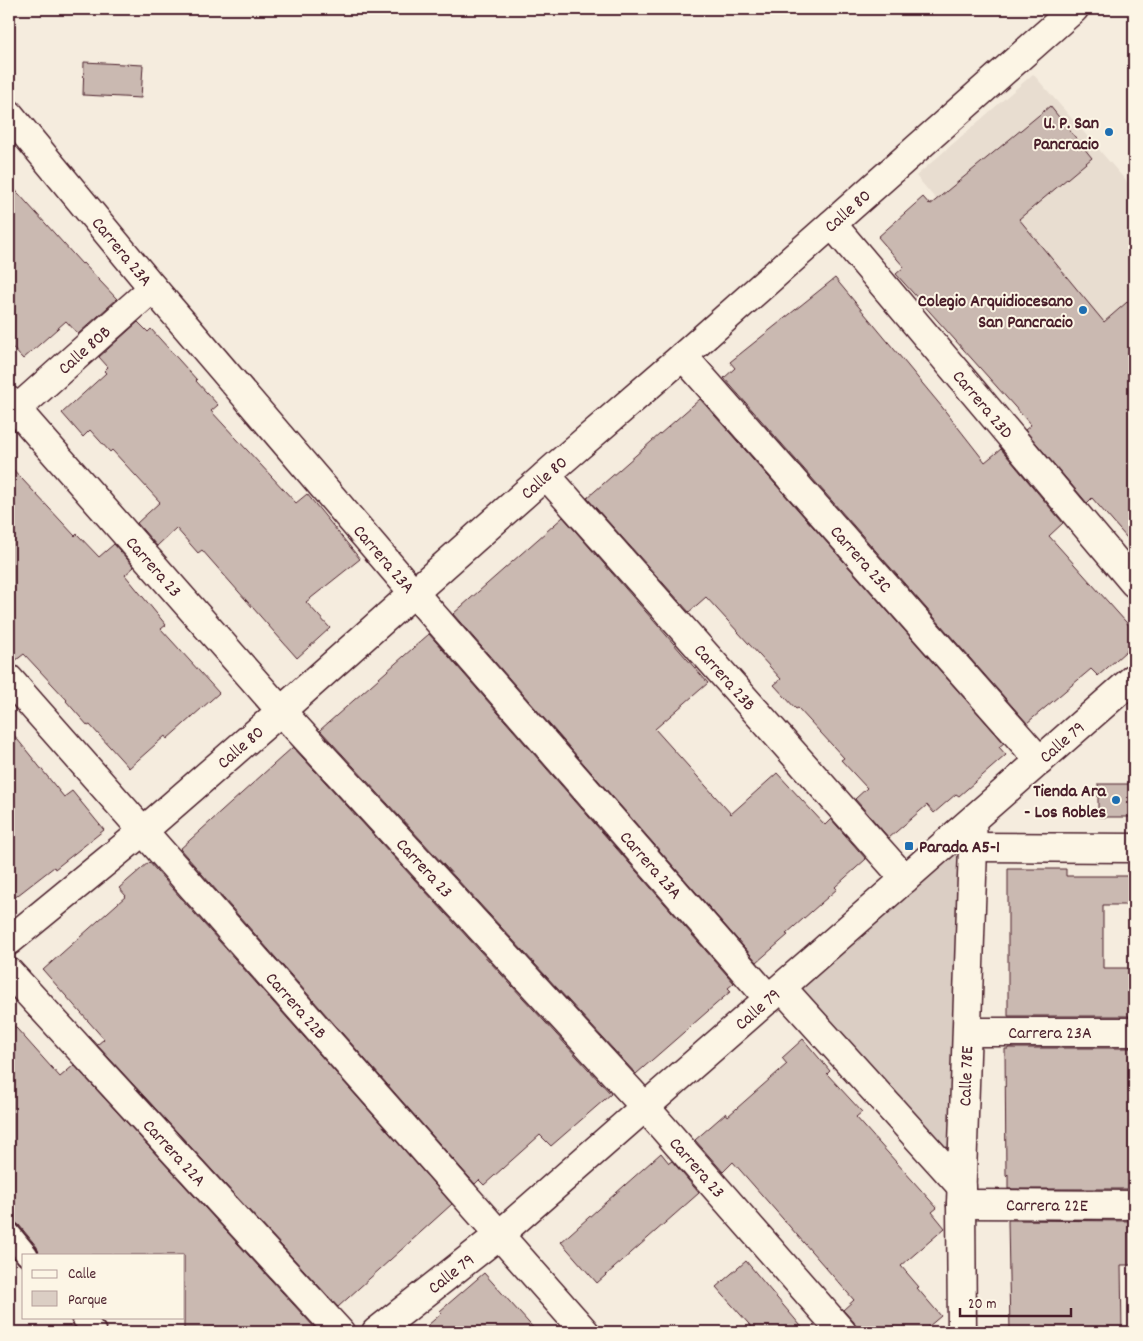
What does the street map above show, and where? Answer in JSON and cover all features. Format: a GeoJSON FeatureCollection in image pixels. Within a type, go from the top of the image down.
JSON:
{"type":"FeatureCollection","features":[{"type":"Feature","properties":{"kind":"street","name":"Calle 80"},"geometry":{"type":"LineString","coordinates":[[9,941],[142,832],[281,711],[413,592],[683,356],[1074,9]]}},
{"type":"Feature","properties":{"kind":"street","name":"Carrera 23A"},"geometry":{"type":"LineString","coordinates":[[9,114],[153,288],[413,592],[776,993],[962,1195]]}},
{"type":"Feature","properties":{"kind":"street","name":"Carrera 23D"},"geometry":{"type":"LineString","coordinates":[[832,224],[1134,583]]}},
{"type":"Feature","properties":{"kind":"street","name":"Calle 80B"},"geometry":{"type":"LineString","coordinates":[[13,405],[153,288]]}},
{"type":"Feature","properties":{"kind":"street","name":"Carrera 23C"},"geometry":{"type":"LineString","coordinates":[[683,356],[1040,761]]}},
{"type":"Feature","properties":{"kind":"street","name":"Carrera 23"},"geometry":{"type":"LineString","coordinates":[[13,405],[281,711],[645,1107],[842,1332]]}},
{"type":"Feature","properties":{"kind":"street","name":"Carrera 23B"},"geometry":{"type":"LineString","coordinates":[[546,475],[905,878]]}},
{"type":"Feature","properties":{"kind":"street","name":"Calle 79"},"geometry":{"type":"LineString","coordinates":[[376,1332],[499,1235],[905,878],[973,834],[1040,761],[1134,678]]}},
{"type":"Feature","properties":{"kind":"street","name":"Carrera 22B"},"geometry":{"type":"LineString","coordinates":[[9,679],[585,1332]]}},
{"type":"Feature","properties":{"kind":"street"},"geometry":{"type":"LineString","coordinates":[[973,834],[1134,848]]}},
{"type":"Feature","properties":{"kind":"street","name":"Calle 78E"},"geometry":{"type":"LineString","coordinates":[[962,1332],[962,1195],[973,834]]}},
{"type":"Feature","properties":{"kind":"street","name":"Carrera 22A"},"geometry":{"type":"LineString","coordinates":[[9,972],[340,1332]]}},
{"type":"Feature","properties":{"kind":"street","name":"Carrera 23A"},"geometry":{"type":"LineString","coordinates":[[968,1032],[1134,1032]]}},
{"type":"Feature","properties":{"kind":"street","name":"Carrera 22E"},"geometry":{"type":"LineString","coordinates":[[962,1195],[1134,1205]]}},
{"type":"Feature","properties":{"kind":"lane"},"geometry":{"type":"LineString","coordinates":[[9,1233],[27,1254]]}},
{"type":"Feature","properties":{"kind":"lane"},"geometry":{"type":"LineString","coordinates":[[83,1318],[95,1332]]}},
{"type":"Feature","properties":{"kind":"shaded area","name":"Colegio Arquidiocesano San Pancracio"},"geometry":{"type":"Polygon","coordinates":[[[1033,74],[1134,190],[1134,430],[916,176],[1033,74]]]}},
{"type":"Feature","properties":{"kind":"green space"},"geometry":{"type":"Polygon","coordinates":[[[964,847],[955,1160],[794,986],[964,847]]]}},
{"type":"Feature","properties":{"kind":"building"},"geometry":{"type":"Polygon","coordinates":[[[84,62],[143,65],[141,98],[83,95],[84,62]]]}},
{"type":"Feature","properties":{"kind":"building"},"geometry":{"type":"Polygon","coordinates":[[[1050,106],[1092,158],[1019,219],[1104,322],[1134,296],[1134,546],[1092,498],[1087,503],[1025,430],[1031,425],[896,274],[904,267],[878,237],[923,197],[930,205],[1050,106]]]}},
{"type":"Feature","properties":{"kind":"building"},"geometry":{"type":"Polygon","coordinates":[[[9,183],[82,264],[117,299],[78,334],[66,321],[23,359],[9,344],[9,183]]]}},
{"type":"Feature","properties":{"kind":"building"},"geometry":{"type":"Polygon","coordinates":[[[835,278],[985,462],[1001,449],[1063,523],[1049,536],[1134,631],[1134,644],[1098,676],[1091,669],[1027,723],[724,378],[735,368],[730,362],[835,278]]]}},
{"type":"Feature","properties":{"kind":"building"},"geometry":{"type":"Polygon","coordinates":[[[138,322],[148,332],[151,329],[197,380],[218,405],[211,411],[296,503],[307,494],[360,559],[306,602],[330,628],[297,658],[202,550],[198,553],[176,528],[157,546],[137,523],[160,502],[112,450],[110,452],[90,430],[83,437],[62,413],[106,373],[104,371],[108,367],[99,357],[138,322]]]}},
{"type":"Feature","properties":{"kind":"building"},"geometry":{"type":"Polygon","coordinates":[[[700,399],[1004,743],[999,747],[1006,755],[959,796],[956,794],[934,813],[927,805],[889,838],[855,799],[867,788],[841,760],[844,758],[774,685],[781,679],[706,597],[689,612],[587,498],[700,399]]]}},
{"type":"Feature","properties":{"kind":"building"},"geometry":{"type":"Polygon","coordinates":[[[9,465],[75,536],[77,534],[99,557],[114,544],[134,567],[125,575],[166,625],[161,629],[219,693],[167,739],[165,736],[129,768],[90,725],[88,726],[67,700],[24,654],[9,664],[9,465]]]}},
{"type":"Feature","properties":{"kind":"building"},"geometry":{"type":"Polygon","coordinates":[[[563,517],[708,683],[655,729],[731,814],[777,773],[825,825],[831,819],[866,859],[835,887],[837,889],[757,962],[453,614],[563,517]]]}},
{"type":"Feature","properties":{"kind":"building"},"geometry":{"type":"Polygon","coordinates":[[[429,634],[734,983],[728,988],[731,991],[636,1074],[320,730],[429,634]]]}},
{"type":"Feature","properties":{"kind":"building"},"geometry":{"type":"Polygon","coordinates":[[[9,729],[64,797],[72,791],[104,830],[9,902],[9,729]]]}},
{"type":"Feature","properties":{"kind":"building"},"geometry":{"type":"Polygon","coordinates":[[[293,747],[611,1094],[551,1146],[540,1135],[484,1185],[479,1180],[475,1184],[180,849],[293,747]]]}},
{"type":"Feature","properties":{"kind":"building","name":"Tienda Ara - Los Robles"},"geometry":{"type":"Polygon","coordinates":[[[1098,784],[1134,784],[1134,817],[1098,817],[1098,784]]]}},
{"type":"Feature","properties":{"kind":"building"},"geometry":{"type":"Polygon","coordinates":[[[149,862],[452,1204],[338,1307],[97,1045],[104,1039],[43,970],[126,896],[119,888],[149,862]]]}},
{"type":"Feature","properties":{"kind":"building"},"geometry":{"type":"Polygon","coordinates":[[[1008,869],[1066,869],[1066,876],[1134,876],[1134,905],[1103,905],[1103,968],[1134,968],[1134,1016],[1008,1016],[1008,869]]]}},
{"type":"Feature","properties":{"kind":"building"},"geometry":{"type":"Polygon","coordinates":[[[9,1020],[60,1077],[74,1065],[315,1328],[310,1332],[184,1332],[185,1254],[39,1254],[37,1247],[19,1225],[9,1221],[9,1020]]]}},
{"type":"Feature","properties":{"kind":"building"},"geometry":{"type":"Polygon","coordinates":[[[803,1039],[830,1071],[827,1074],[862,1112],[856,1117],[937,1208],[932,1212],[945,1228],[901,1266],[941,1316],[922,1332],[857,1332],[854,1322],[843,1310],[854,1300],[733,1162],[723,1172],[695,1140],[726,1113],[728,1116],[787,1064],[782,1058],[803,1039]]]}},
{"type":"Feature","properties":{"kind":"building"},"geometry":{"type":"Polygon","coordinates":[[[1134,1048],[1134,1189],[1008,1189],[1008,1174],[1006,1176],[1005,1049],[1134,1048]]]}},
{"type":"Feature","properties":{"kind":"building"},"geometry":{"type":"Polygon","coordinates":[[[661,1153],[669,1163],[672,1161],[699,1193],[597,1283],[561,1242],[661,1153]]]}},
{"type":"Feature","properties":{"kind":"building"},"geometry":{"type":"Polygon","coordinates":[[[1008,1220],[1134,1221],[1134,1265],[1121,1265],[1122,1332],[1010,1332],[1008,1220]]]}},
{"type":"Feature","properties":{"kind":"building"},"geometry":{"type":"Polygon","coordinates":[[[746,1261],[806,1332],[756,1332],[716,1287],[746,1261]]]}},
{"type":"Feature","properties":{"kind":"building"},"geometry":{"type":"Polygon","coordinates":[[[484,1273],[537,1332],[420,1332],[442,1313],[440,1311],[484,1273]]]}},
{"type":"Feature","properties":{"kind":"place","name":"U. P. San Pancracio"},"geometry":{"type":"Point","coordinates":[1109,132]}},
{"type":"Feature","properties":{"kind":"place","name":"Colegio Arquidiocesano San Pancracio"},"geometry":{"type":"Point","coordinates":[1083,310]}},
{"type":"Feature","properties":{"kind":"place","name":"Tienda Ara - Los Robles"},"geometry":{"type":"Point","coordinates":[1116,800]}},
{"type":"Feature","properties":{"kind":"place","name":"Parada A5-1"},"geometry":{"type":"Point","coordinates":[909,846]}}]}
